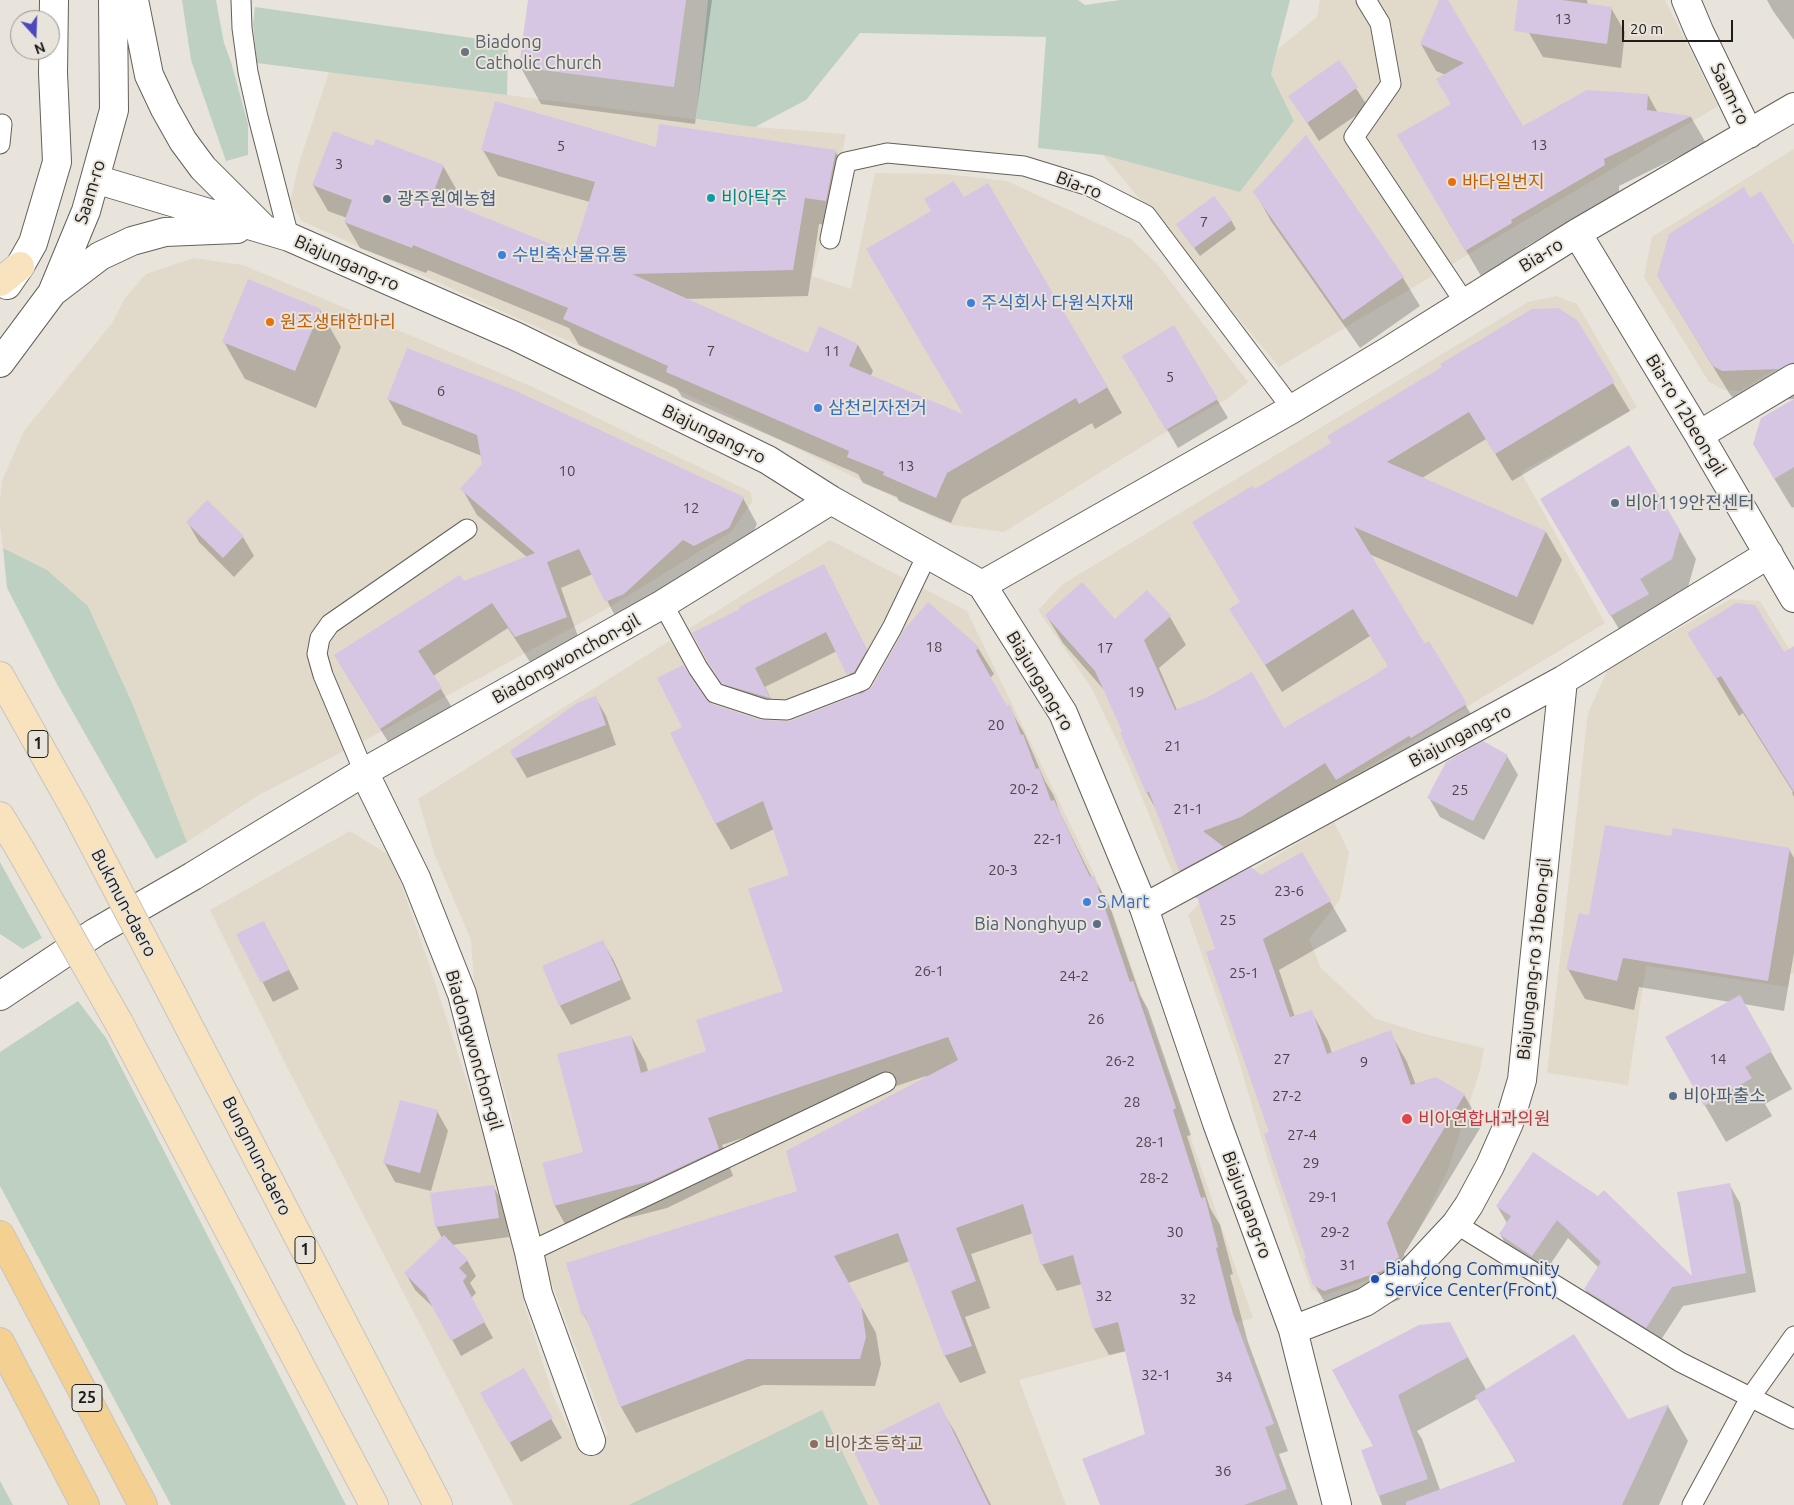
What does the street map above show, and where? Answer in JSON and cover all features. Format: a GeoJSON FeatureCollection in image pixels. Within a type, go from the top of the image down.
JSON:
{"type":"FeatureCollection","features":[{"type":"Feature","properties":{"kind":"highway","name":"25"},"geometry":{"type":"LineString","coordinates":[[0,1235],[143,1505]]}},
{"type":"Feature","properties":{"kind":"highway"},"geometry":{"type":"LineString","coordinates":[[0,1342],[85,1505]]}},
{"type":"Feature","properties":{"kind":"main road","name":"Bukmun-daero"},"geometry":{"type":"LineString","coordinates":[[0,676],[76,811],[172,994]]}},
{"type":"Feature","properties":{"kind":"main road"},"geometry":{"type":"LineString","coordinates":[[0,816],[119,1023],[374,1505]]}},
{"type":"Feature","properties":{"kind":"main road","name":"Bungmun-daero"},"geometry":{"type":"LineString","coordinates":[[172,994],[438,1505]]}},
{"type":"Feature","properties":{"kind":"street"},"geometry":{"type":"LineString","coordinates":[[0,294],[10,274],[33,243],[57,162],[53,73],[54,0]]}},
{"type":"Feature","properties":{"kind":"street","name":"Saam-ro"},"geometry":{"type":"LineString","coordinates":[[0,362],[52,293],[74,242],[95,179],[114,110],[113,0]]}},
{"type":"Feature","properties":{"kind":"street"},"geometry":{"type":"LineString","coordinates":[[134,0],[149,75],[164,108],[203,168],[264,229]]}},
{"type":"Feature","properties":{"kind":"street","name":"Saam-ro"},"geometry":{"type":"LineString","coordinates":[[1686,0],[1749,134]]}},
{"type":"Feature","properties":{"kind":"street","name":"Bia-ro"},"geometry":{"type":"LineString","coordinates":[[982,586],[1292,408],[1576,233],[1794,108]]}},
{"type":"Feature","properties":{"kind":"street","name":"Biajungang-ro"},"geometry":{"type":"LineString","coordinates":[[95,179],[289,237],[515,336],[768,460],[831,500],[982,586],[1063,713],[1144,908],[1217,1123],[1293,1330],[1337,1505]]}},
{"type":"Feature","properties":{"kind":"street"},"geometry":{"type":"LineString","coordinates":[[52,293],[100,256],[140,239],[164,232],[264,229]]}},
{"type":"Feature","properties":{"kind":"street","name":"Bia-ro 12beon-gil"},"geometry":{"type":"LineString","coordinates":[[1576,233],[1794,598]]}},
{"type":"Feature","properties":{"kind":"street"},"geometry":{"type":"LineString","coordinates":[[1698,435],[1794,378]]}},
{"type":"Feature","properties":{"kind":"street","name":"Biadongwonchon-gil"},"geometry":{"type":"LineString","coordinates":[[0,996],[96,932],[193,876],[364,772],[663,604],[831,500]]}},
{"type":"Feature","properties":{"kind":"street","name":"Biajungang-ro"},"geometry":{"type":"LineString","coordinates":[[1144,908],[1563,680],[1769,554]]}},
{"type":"Feature","properties":{"kind":"street","name":"Biajungang-ro 31beon-gil"},"geometry":{"type":"LineString","coordinates":[[1293,1330],[1365,1302],[1411,1272],[1456,1224],[1469,1205],[1490,1166],[1509,1122],[1522,1080],[1563,680]]}},
{"type":"Feature","properties":{"kind":"street","name":"Biadongwonchon-gil"},"geometry":{"type":"LineString","coordinates":[[364,772],[416,878],[462,994],[529,1252],[538,1294],[591,1441]]}},
{"type":"Feature","properties":{"kind":"lane"},"geometry":{"type":"LineString","coordinates":[[241,0],[242,28],[248,72],[289,237]]}},
{"type":"Feature","properties":{"kind":"lane"},"geometry":{"type":"LineString","coordinates":[[1366,0],[1380,23],[1391,84],[1354,137],[1465,303]]}},
{"type":"Feature","properties":{"kind":"lane"},"geometry":{"type":"LineString","coordinates":[[0,144],[2,124]]}},
{"type":"Feature","properties":{"kind":"lane","name":"Bia-ro"},"geometry":{"type":"LineString","coordinates":[[830,239],[846,162],[887,154],[1024,166],[1089,186],[1146,215],[1292,408]]}},
{"type":"Feature","properties":{"kind":"lane"},"geometry":{"type":"LineString","coordinates":[[364,772],[323,675],[317,654],[320,638],[330,624],[467,529]]}},
{"type":"Feature","properties":{"kind":"lane"},"geometry":{"type":"LineString","coordinates":[[663,604],[698,668],[715,693],[767,717],[862,681],[892,628],[927,555]]}},
{"type":"Feature","properties":{"kind":"lane"},"geometry":{"type":"LineString","coordinates":[[529,1252],[886,1082]]}},
{"type":"Feature","properties":{"kind":"lane"},"geometry":{"type":"LineString","coordinates":[[1456,1224],[1680,1362],[1794,1419]]}},
{"type":"Feature","properties":{"kind":"lane"},"geometry":{"type":"LineString","coordinates":[[1692,1505],[1750,1398],[1794,1336]]}},
{"type":"Feature","properties":{"kind":"shaded area"},"geometry":{"type":"Polygon","coordinates":[[[1320,0],[1665,0],[1718,106],[1279,367],[1103,155],[1240,192],[1294,121],[1271,74],[1278,49],[1317,17],[1320,0]]]}},
{"type":"Feature","properties":{"kind":"shaded area"},"geometry":{"type":"Polygon","coordinates":[[[329,72],[755,127],[846,134],[831,207],[812,276],[851,289],[875,173],[945,174],[1007,181],[1131,239],[1157,264],[1248,382],[1227,399],[1159,436],[1004,532],[953,525],[935,518],[719,409],[302,221],[290,202],[300,160],[329,72]]]}},
{"type":"Feature","properties":{"kind":"shaded area"},"geometry":{"type":"Polygon","coordinates":[[[1794,149],[1794,358],[1740,391],[1724,390],[1709,382],[1644,277],[1652,237],[1794,149]]]}},
{"type":"Feature","properties":{"kind":"shaded area"},"geometry":{"type":"Polygon","coordinates":[[[193,258],[243,265],[531,386],[751,492],[752,502],[731,532],[610,607],[375,735],[257,796],[187,842],[133,705],[88,606],[47,570],[3,548],[0,501],[2,481],[24,431],[112,323],[125,298],[146,274],[193,258]]]}},
{"type":"Feature","properties":{"kind":"shaded area"},"geometry":{"type":"Polygon","coordinates":[[[1556,296],[1577,304],[1637,407],[1521,472],[1605,623],[1188,876],[1176,881],[1129,766],[1091,687],[1038,610],[1063,584],[1528,302],[1556,296]]]}},
{"type":"Feature","properties":{"kind":"shaded area"},"geometry":{"type":"Polygon","coordinates":[[[830,540],[967,611],[1113,913],[1253,1318],[1019,1380],[1066,1505],[513,1505],[286,1065],[210,910],[350,831],[392,857],[431,970],[486,1141],[525,1307],[554,1398],[577,1446],[608,1435],[547,1270],[509,1107],[474,983],[471,940],[435,856],[418,799],[830,540]]]}},
{"type":"Feature","properties":{"kind":"shaded area"},"geometry":{"type":"Polygon","coordinates":[[[1731,599],[1760,601],[1794,657],[1794,973],[1790,974],[1788,987],[1646,966],[1628,1085],[1547,1073],[1588,713],[1608,669],[1731,599]]]}},
{"type":"Feature","properties":{"kind":"shaded area"},"geometry":{"type":"Polygon","coordinates":[[[1334,822],[1349,852],[1340,900],[1309,939],[1321,968],[1376,1019],[1428,1035],[1484,1048],[1480,1070],[1449,1167],[1419,1230],[1399,1262],[1381,1275],[1323,1296],[1311,1289],[1270,1167],[1238,1058],[1188,915],[1206,897],[1334,822]]]}},
{"type":"Feature","properties":{"kind":"green space"},"geometry":{"type":"Polygon","coordinates":[[[182,0],[216,0],[224,43],[248,124],[248,155],[226,161],[191,60],[182,0]]]}},
{"type":"Feature","properties":{"kind":"green space"},"geometry":{"type":"Polygon","coordinates":[[[708,0],[1078,0],[1085,5],[1120,0],[1290,0],[1271,74],[1294,121],[1240,192],[1103,155],[1038,148],[1046,37],[860,33],[806,100],[755,127],[696,119],[708,0]]]}},
{"type":"Feature","properties":{"kind":"green space"},"geometry":{"type":"Polygon","coordinates":[[[255,7],[508,43],[507,95],[257,63],[253,24],[255,7]]]}},
{"type":"Feature","properties":{"kind":"green space"},"geometry":{"type":"Polygon","coordinates":[[[3,548],[47,570],[88,606],[133,705],[187,842],[156,859],[58,686],[7,588],[3,548]]]}},
{"type":"Feature","properties":{"kind":"green space"},"geometry":{"type":"Polygon","coordinates":[[[0,862],[42,938],[23,949],[0,934],[0,862]]]}},
{"type":"Feature","properties":{"kind":"green space"},"geometry":{"type":"Polygon","coordinates":[[[78,1001],[106,1038],[346,1505],[171,1505],[0,1186],[0,1052],[78,1001]]]}},
{"type":"Feature","properties":{"kind":"green space"},"geometry":{"type":"Polygon","coordinates":[[[822,1410],[868,1505],[629,1505],[822,1410]]]}},
{"type":"Feature","properties":{"kind":"green space"},"geometry":{"type":"Polygon","coordinates":[[[0,1481],[13,1505],[0,1505],[0,1481]]]}},
{"type":"Feature","properties":{"kind":"building"},"geometry":{"type":"Polygon","coordinates":[[[528,0],[686,0],[674,87],[519,67],[528,0]]]}},
{"type":"Feature","properties":{"kind":"building"},"geometry":{"type":"Polygon","coordinates":[[[1439,0],[1448,0],[1523,126],[1587,90],[1648,94],[1647,110],[1692,116],[1604,159],[1605,165],[1511,220],[1512,223],[1465,251],[1397,135],[1451,104],[1436,79],[1464,63],[1420,44],[1439,0]]]}},
{"type":"Feature","properties":{"kind":"building"},"geometry":{"type":"Polygon","coordinates":[[[1518,0],[1562,0],[1612,7],[1607,44],[1514,31],[1518,0]]]}},
{"type":"Feature","properties":{"kind":"building"},"geometry":{"type":"Polygon","coordinates":[[[1339,60],[1358,87],[1307,123],[1288,96],[1339,60]]]}},
{"type":"Feature","properties":{"kind":"building"},"geometry":{"type":"Polygon","coordinates":[[[495,101],[656,147],[659,124],[836,150],[826,201],[805,198],[793,270],[632,274],[808,353],[819,326],[858,344],[849,366],[963,414],[866,249],[931,211],[924,199],[954,181],[964,197],[988,183],[1108,387],[1079,404],[1076,398],[947,473],[936,498],[883,475],[884,472],[847,457],[849,451],[666,372],[668,366],[563,319],[568,308],[413,245],[412,248],[344,222],[352,200],[312,185],[333,131],[373,146],[376,139],[444,165],[432,196],[573,253],[595,182],[481,150],[495,101]]]}},
{"type":"Feature","properties":{"kind":"building"},"geometry":{"type":"Polygon","coordinates":[[[1306,135],[1404,277],[1343,320],[1253,192],[1306,135]]]}},
{"type":"Feature","properties":{"kind":"building"},"geometry":{"type":"Polygon","coordinates":[[[1744,187],[1750,198],[1761,191],[1794,245],[1794,362],[1779,369],[1722,371],[1713,366],[1657,276],[1669,234],[1744,187]]]}},
{"type":"Feature","properties":{"kind":"building"},"geometry":{"type":"Polygon","coordinates":[[[1214,196],[1232,220],[1194,248],[1176,224],[1214,196]]]}},
{"type":"Feature","properties":{"kind":"building"},"geometry":{"type":"Polygon","coordinates":[[[248,279],[321,309],[295,371],[222,342],[248,279]]]}},
{"type":"Feature","properties":{"kind":"building"},"geometry":{"type":"Polygon","coordinates":[[[1558,308],[1577,320],[1615,382],[1495,454],[1469,412],[1387,462],[1546,531],[1517,597],[1354,527],[1425,644],[1429,641],[1467,704],[1336,780],[1325,763],[1241,817],[1203,831],[1224,847],[1179,871],[1149,792],[1146,793],[1120,732],[1122,731],[1095,671],[1045,615],[1082,582],[1115,619],[1147,590],[1171,616],[1144,640],[1175,710],[1208,697],[1252,672],[1284,728],[1373,676],[1388,666],[1353,609],[1265,665],[1229,609],[1240,602],[1192,522],[1252,486],[1255,489],[1331,443],[1327,436],[1442,367],[1440,364],[1532,309],[1558,308]]]}},
{"type":"Feature","properties":{"kind":"building"},"geometry":{"type":"Polygon","coordinates":[[[1174,325],[1218,399],[1166,430],[1122,356],[1174,325]]]}},
{"type":"Feature","properties":{"kind":"building"},"geometry":{"type":"Polygon","coordinates":[[[407,348],[514,390],[744,497],[729,528],[694,546],[683,540],[624,594],[605,602],[579,549],[547,562],[567,617],[515,637],[492,603],[418,651],[442,688],[380,729],[334,655],[460,575],[464,581],[535,553],[460,489],[482,464],[477,435],[387,399],[407,348]]]}},
{"type":"Feature","properties":{"kind":"building"},"geometry":{"type":"Polygon","coordinates":[[[1794,399],[1794,467],[1774,479],[1753,444],[1761,418],[1794,399]]]}},
{"type":"Feature","properties":{"kind":"building"},"geometry":{"type":"Polygon","coordinates":[[[1629,445],[1680,530],[1672,559],[1640,579],[1649,594],[1610,616],[1540,499],[1629,445]]]}},
{"type":"Feature","properties":{"kind":"building"},"geometry":{"type":"Polygon","coordinates":[[[207,500],[244,536],[223,558],[186,522],[207,500]]]}},
{"type":"Feature","properties":{"kind":"building"},"geometry":{"type":"Polygon","coordinates":[[[824,564],[867,650],[854,672],[847,675],[826,632],[755,668],[770,698],[722,684],[692,633],[824,564]]]}},
{"type":"Feature","properties":{"kind":"building"},"geometry":{"type":"Polygon","coordinates":[[[928,602],[979,647],[976,651],[1007,706],[1010,705],[1036,769],[1039,768],[1051,801],[1054,800],[1090,877],[1094,876],[1130,982],[1133,981],[1176,1108],[1173,1110],[1201,1198],[1205,1197],[1233,1314],[1274,1424],[1265,1427],[1287,1489],[1244,1505],[1100,1505],[1082,1459],[1145,1434],[1118,1322],[1093,1329],[1073,1255],[1041,1265],[1023,1204],[956,1228],[976,1281],[951,1291],[972,1346],[944,1356],[898,1233],[834,1256],[861,1305],[866,1337],[860,1359],[747,1359],[620,1407],[585,1315],[582,1316],[566,1263],[797,1191],[786,1151],[958,1060],[948,1037],[708,1118],[719,1149],[651,1181],[554,1206],[542,1163],[583,1152],[557,1054],[631,1035],[641,1073],[706,1051],[696,1020],[783,991],[748,889],[789,875],[763,801],[715,824],[670,733],[682,727],[657,678],[683,665],[706,699],[712,704],[761,720],[791,721],[867,691],[872,687],[904,630],[928,602]]]}},
{"type":"Feature","properties":{"kind":"building"},"geometry":{"type":"Polygon","coordinates":[[[1736,603],[1755,605],[1784,652],[1794,646],[1794,792],[1721,676],[1716,679],[1687,633],[1736,603]]]}},
{"type":"Feature","properties":{"kind":"building"},"geometry":{"type":"Polygon","coordinates":[[[596,696],[606,725],[514,759],[510,751],[577,703],[596,696]]]}},
{"type":"Feature","properties":{"kind":"building"},"geometry":{"type":"Polygon","coordinates":[[[1483,741],[1508,755],[1473,821],[1427,798],[1446,762],[1483,741]]]}},
{"type":"Feature","properties":{"kind":"building"},"geometry":{"type":"Polygon","coordinates":[[[1605,825],[1671,836],[1673,828],[1790,848],[1768,981],[1623,958],[1617,981],[1566,969],[1579,913],[1589,915],[1605,825]]]}},
{"type":"Feature","properties":{"kind":"building"},"geometry":{"type":"Polygon","coordinates":[[[1302,852],[1331,901],[1263,939],[1290,1017],[1312,1010],[1327,1054],[1391,1030],[1411,1085],[1436,1077],[1465,1094],[1387,1223],[1399,1257],[1382,1271],[1324,1291],[1313,1285],[1304,1259],[1306,1258],[1264,1134],[1269,1132],[1206,952],[1215,949],[1197,897],[1251,867],[1261,875],[1302,852]]]}},
{"type":"Feature","properties":{"kind":"building"},"geometry":{"type":"Polygon","coordinates":[[[264,921],[289,970],[261,983],[236,934],[264,921]]]}},
{"type":"Feature","properties":{"kind":"building"},"geometry":{"type":"Polygon","coordinates":[[[603,940],[621,980],[559,1006],[542,966],[603,940]]]}},
{"type":"Feature","properties":{"kind":"building"},"geometry":{"type":"Polygon","coordinates":[[[1740,995],[1772,1051],[1745,1067],[1752,1078],[1704,1106],[1665,1037],[1740,995]]]}},
{"type":"Feature","properties":{"kind":"building"},"geometry":{"type":"Polygon","coordinates":[[[400,1100],[438,1110],[420,1173],[383,1163],[400,1100]]]}},
{"type":"Feature","properties":{"kind":"building"},"geometry":{"type":"Polygon","coordinates":[[[1533,1152],[1598,1196],[1604,1190],[1692,1276],[1677,1192],[1730,1183],[1746,1273],[1672,1287],[1646,1328],[1584,1289],[1601,1262],[1557,1220],[1532,1256],[1499,1234],[1511,1216],[1496,1206],[1533,1152]]]}},
{"type":"Feature","properties":{"kind":"building"},"geometry":{"type":"Polygon","coordinates":[[[494,1185],[499,1218],[435,1227],[430,1193],[494,1185]]]}},
{"type":"Feature","properties":{"kind":"building"},"geometry":{"type":"Polygon","coordinates":[[[444,1235],[468,1260],[459,1268],[467,1276],[463,1281],[485,1322],[451,1341],[426,1295],[404,1273],[444,1235]]]}},
{"type":"Feature","properties":{"kind":"building"},"geometry":{"type":"Polygon","coordinates":[[[1450,1322],[1468,1357],[1398,1395],[1428,1479],[1378,1496],[1361,1450],[1373,1446],[1332,1370],[1419,1325],[1450,1322]]]}},
{"type":"Feature","properties":{"kind":"building"},"geometry":{"type":"Polygon","coordinates":[[[1574,1334],[1628,1419],[1669,1404],[1622,1505],[1406,1505],[1406,1502],[1516,1461],[1475,1396],[1574,1334]]]}},
{"type":"Feature","properties":{"kind":"building"},"geometry":{"type":"Polygon","coordinates":[[[524,1368],[553,1418],[509,1443],[480,1393],[524,1368]]]}},
{"type":"Feature","properties":{"kind":"building"},"geometry":{"type":"Polygon","coordinates":[[[939,1402],[989,1505],[880,1505],[851,1446],[939,1402]]]}},
{"type":"Feature","properties":{"kind":"place","name":"Biadong Catholic Church"},"geometry":{"type":"Point","coordinates":[465,52]}},
{"type":"Feature","properties":{"kind":"place","name":"바다일번지"},"geometry":{"type":"Point","coordinates":[1452,182]}},
{"type":"Feature","properties":{"kind":"place","name":"비아탁주"},"geometry":{"type":"Point","coordinates":[711,198]}},
{"type":"Feature","properties":{"kind":"place","name":"광주원예농협"},"geometry":{"type":"Point","coordinates":[387,199]}},
{"type":"Feature","properties":{"kind":"place","name":"수빈축산물유통"},"geometry":{"type":"Point","coordinates":[502,255]}},
{"type":"Feature","properties":{"kind":"place","name":"주식회사 다원식자재"},"geometry":{"type":"Point","coordinates":[971,303]}},
{"type":"Feature","properties":{"kind":"place","name":"원조생태한마리"},"geometry":{"type":"Point","coordinates":[270,322]}},
{"type":"Feature","properties":{"kind":"place","name":"삼천리자전거"},"geometry":{"type":"Point","coordinates":[818,408]}},
{"type":"Feature","properties":{"kind":"place","name":"비아119안전센터"},"geometry":{"type":"Point","coordinates":[1615,503]}},
{"type":"Feature","properties":{"kind":"place","name":"S Mart"},"geometry":{"type":"Point","coordinates":[1087,902]}},
{"type":"Feature","properties":{"kind":"place","name":"Bia Nonghyup"},"geometry":{"type":"Point","coordinates":[1097,924]}},
{"type":"Feature","properties":{"kind":"place","name":"비아파출소"},"geometry":{"type":"Point","coordinates":[1673,1096]}},
{"type":"Feature","properties":{"kind":"place","name":"비아연합내과의원"},"geometry":{"type":"Point","coordinates":[1407,1119]}},
{"type":"Feature","properties":{"kind":"place","name":"Biahdong Community Service Center(Front)"},"geometry":{"type":"Point","coordinates":[1375,1279]}},
{"type":"Feature","properties":{"kind":"place","name":"비아초등학교"},"geometry":{"type":"Point","coordinates":[814,1444]}}]}
